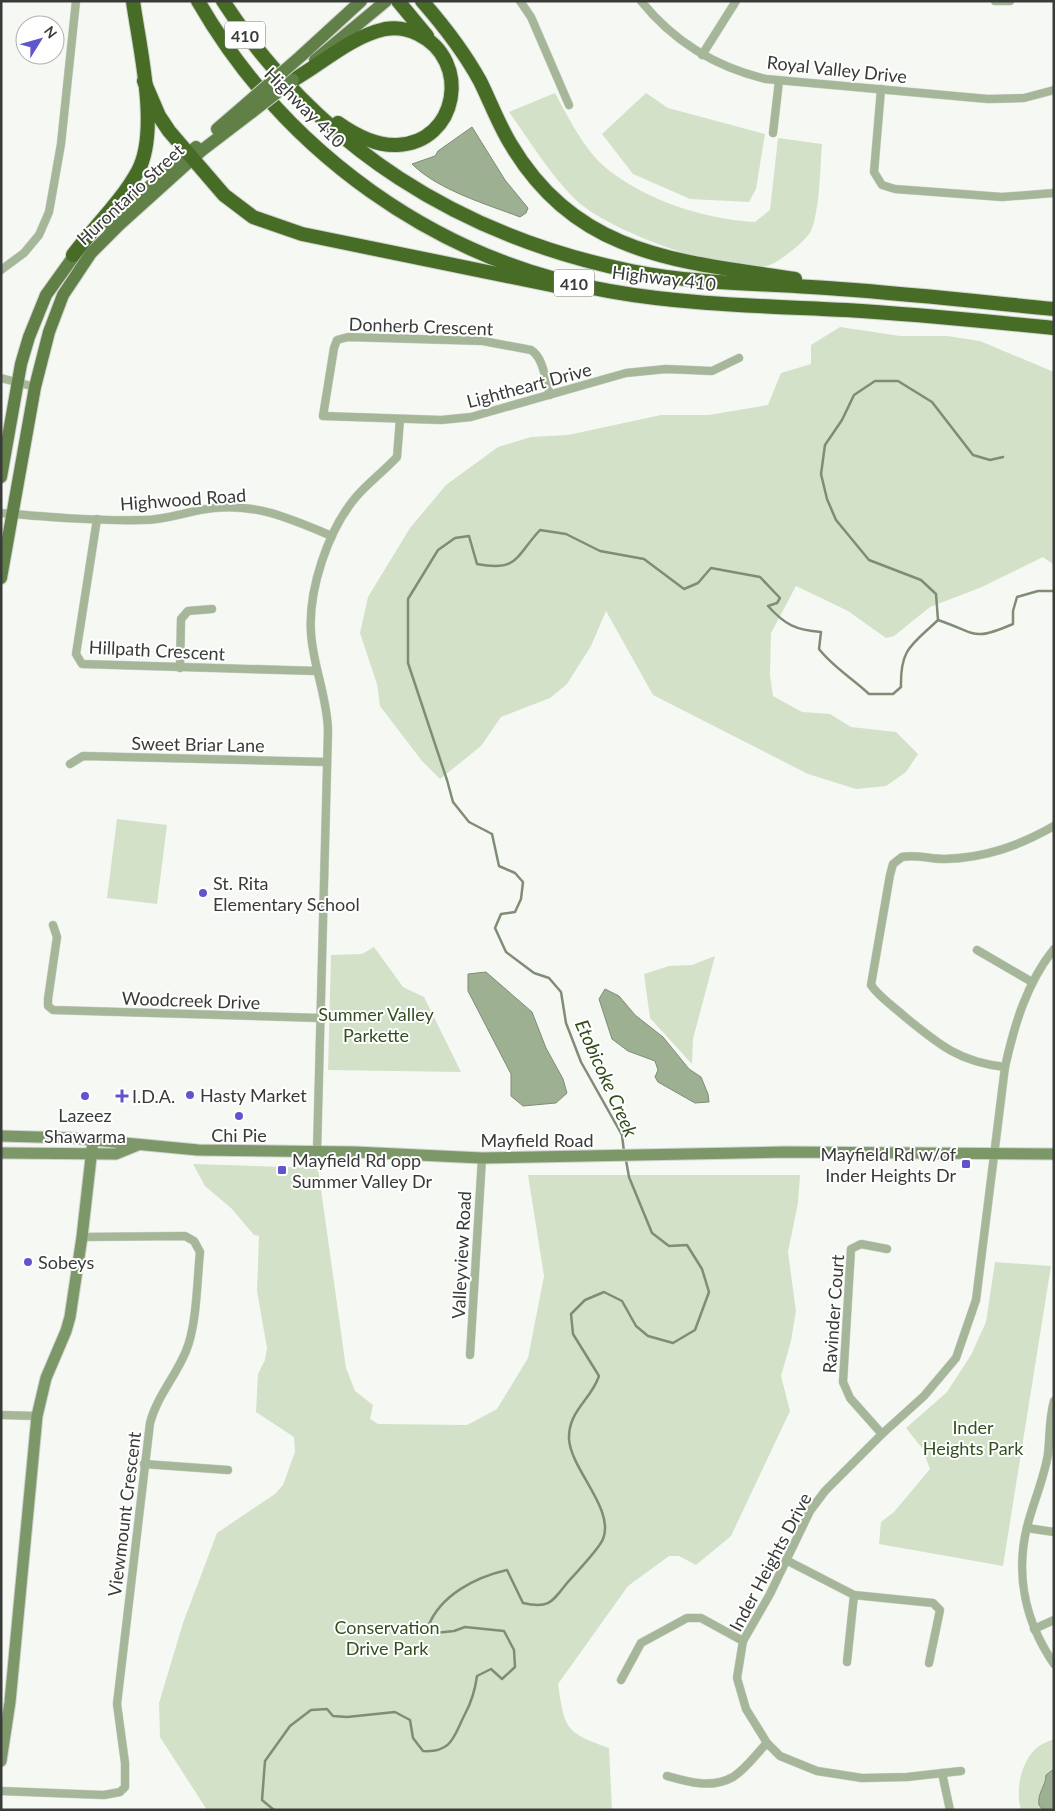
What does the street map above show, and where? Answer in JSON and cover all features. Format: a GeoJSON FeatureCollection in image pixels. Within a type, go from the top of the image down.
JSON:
{"type":"FeatureCollection","features":[{"type":"Feature","properties":{"kind":"highway"},"geometry":{"type":"LineString","coordinates":[[73,255],[128,187],[139,169],[147,144],[148,126],[144,82],[133,1]]}},
{"type":"Feature","properties":{"kind":"highway","name":"Highway 410"},"geometry":{"type":"LineString","coordinates":[[198,1],[214,29],[264,96],[324,156],[401,212],[438,233],[485,255],[526,269],[608,291],[704,302],[893,313],[1054,328]]}},
{"type":"Feature","properties":{"kind":"highway","name":"Highway 410"},"geometry":{"type":"LineString","coordinates":[[223,1],[270,67],[326,124],[386,171],[442,204],[490,227],[537,245],[632,271],[699,280],[837,288],[1054,309]]}},
{"type":"Feature","properties":{"kind":"highway"},"geometry":{"type":"LineString","coordinates":[[270,67],[311,104],[353,134],[379,144],[402,145],[421,138],[437,127],[451,102],[452,83],[450,71],[444,57],[398,1]]}},
{"type":"Feature","properties":{"kind":"highway"},"geometry":{"type":"LineString","coordinates":[[422,1],[467,58],[510,142],[527,168],[542,188],[569,213],[615,241],[663,257],[811,281],[837,288]]}},
{"type":"Feature","properties":{"kind":"highway"},"geometry":{"type":"LineString","coordinates":[[292,80],[308,63],[367,34],[387,29],[411,31],[431,40]]}},
{"type":"Feature","properties":{"kind":"highway"},"geometry":{"type":"LineString","coordinates":[[144,82],[163,124],[190,157],[224,195],[238,207],[268,224],[311,236],[512,278],[589,292],[608,291]]}},
{"type":"Feature","properties":{"kind":"main road","name":"Hurontario Street"},"geometry":{"type":"LineString","coordinates":[[308,63],[361,1]]}},
{"type":"Feature","properties":{"kind":"main road","name":"Hurontario Street"},"geometry":{"type":"LineString","coordinates":[[1,477],[28,337],[41,304],[73,255],[116,214],[386,1]]}},
{"type":"Feature","properties":{"kind":"main road","name":"Hurontario Street"},"geometry":{"type":"LineString","coordinates":[[249,108],[292,80]]}},
{"type":"Feature","properties":{"kind":"main road","name":"Hurontario Street"},"geometry":{"type":"LineString","coordinates":[[1,578],[7,513],[35,387],[53,317],[63,295],[82,264],[120,224],[190,157]]}},
{"type":"Feature","properties":{"kind":"main road","name":"Mayfield Road"},"geometry":{"type":"LineString","coordinates":[[1,1136],[93,1140],[198,1150],[482,1158],[666,1156],[784,1152],[1054,1154]]}},
{"type":"Feature","properties":{"kind":"main road"},"geometry":{"type":"LineString","coordinates":[[1,1761],[4,1715],[37,1416],[46,1378],[66,1331],[82,1237],[93,1140]]}},
{"type":"Feature","properties":{"kind":"main road","name":"Mayfield Road"},"geometry":{"type":"LineString","coordinates":[[1,1153],[116,1154],[140,1144]]}},
{"type":"Feature","properties":{"kind":"street"},"geometry":{"type":"LineString","coordinates":[[1,270],[24,253],[39,236],[49,212],[61,144],[76,1]]}},
{"type":"Feature","properties":{"kind":"street"},"geometry":{"type":"LineString","coordinates":[[520,1],[531,17],[569,105]]}},
{"type":"Feature","properties":{"kind":"street","name":"Royal Valley Drive"},"geometry":{"type":"LineString","coordinates":[[640,1],[665,29],[702,55],[735,72],[779,81],[988,99],[1024,98],[1054,90]]}},
{"type":"Feature","properties":{"kind":"street"},"geometry":{"type":"LineString","coordinates":[[702,55],[736,1]]}},
{"type":"Feature","properties":{"kind":"street"},"geometry":{"type":"LineString","coordinates":[[994,1],[1010,1]]}},
{"type":"Feature","properties":{"kind":"street"},"geometry":{"type":"LineString","coordinates":[[773,133],[779,81]]}},
{"type":"Feature","properties":{"kind":"street"},"geometry":{"type":"LineString","coordinates":[[881,89],[874,172],[882,185],[895,189],[1002,198],[1054,193]]}},
{"type":"Feature","properties":{"kind":"street","name":"Donherb Crescent"},"geometry":{"type":"LineString","coordinates":[[323,416],[334,348],[338,340],[348,337],[483,341],[531,350],[537,353],[540,359],[550,395]]}},
{"type":"Feature","properties":{"kind":"street","name":"Lightheart Drive"},"geometry":{"type":"LineString","coordinates":[[323,416],[441,420],[470,417],[626,373],[650,369],[712,371],[739,358]]}},
{"type":"Feature","properties":{"kind":"street"},"geometry":{"type":"LineString","coordinates":[[1,378],[35,387]]}},
{"type":"Feature","properties":{"kind":"street"},"geometry":{"type":"LineString","coordinates":[[318,1152],[327,714],[317,671],[311,632],[312,614],[318,578],[332,536],[354,499],[397,457],[400,419]]}},
{"type":"Feature","properties":{"kind":"street","name":"Highwood Road"},"geometry":{"type":"LineString","coordinates":[[7,513],[96,519],[159,519],[214,508],[245,507],[277,513],[332,536]]}},
{"type":"Feature","properties":{"kind":"street","name":"Hillpath Crescent"},"geometry":{"type":"LineString","coordinates":[[96,519],[76,654],[78,660],[87,665],[317,671]]}},
{"type":"Feature","properties":{"kind":"street"},"geometry":{"type":"LineString","coordinates":[[180,668],[181,619],[188,611],[212,609]]}},
{"type":"Feature","properties":{"kind":"street","name":"Sweet Briar Lane"},"geometry":{"type":"LineString","coordinates":[[70,764],[83,756],[327,762]]}},
{"type":"Feature","properties":{"kind":"street"},"geometry":{"type":"LineString","coordinates":[[1005,1067],[969,1060],[942,1047],[873,988],[871,975],[890,875],[894,864],[902,857],[943,859],[982,854],[1021,844],[1054,826]]}},
{"type":"Feature","properties":{"kind":"street","name":"Woodcreek Drive"},"geometry":{"type":"LineString","coordinates":[[53,925],[57,936],[48,999],[48,1006],[53,1010],[320,1018]]}},
{"type":"Feature","properties":{"kind":"street","name":"Inder Heights Drive"},"geometry":{"type":"LineString","coordinates":[[961,1770],[862,1778],[817,1771],[780,1756],[768,1743],[746,1709],[737,1678],[743,1641],[770,1594],[810,1512],[825,1491],[882,1434],[924,1396],[956,1358],[976,1300],[1005,1067],[1012,1034],[1032,982],[1054,949]]}},
{"type":"Feature","properties":{"kind":"street"},"geometry":{"type":"LineString","coordinates":[[977,950],[1032,982]]}},
{"type":"Feature","properties":{"kind":"street","name":"Valleyview Road"},"geometry":{"type":"LineString","coordinates":[[470,1355],[482,1158]]}},
{"type":"Feature","properties":{"kind":"street","name":"Viewmount Crescent"},"geometry":{"type":"LineString","coordinates":[[1,1791],[104,1795],[120,1792],[125,1788],[125,1763],[117,1704],[144,1464],[153,1410],[180,1363],[190,1336],[200,1252],[194,1241],[185,1236],[82,1237]]}},
{"type":"Feature","properties":{"kind":"street","name":"Ravinder Court"},"geometry":{"type":"LineString","coordinates":[[882,1434],[850,1398],[843,1382],[851,1249],[861,1244],[887,1250]]}},
{"type":"Feature","properties":{"kind":"street"},"geometry":{"type":"LineString","coordinates":[[1054,1401],[1049,1430],[1051,1455],[1026,1528],[1022,1555],[1022,1586],[1029,1617],[1034,1630],[1054,1664]]}},
{"type":"Feature","properties":{"kind":"street"},"geometry":{"type":"LineString","coordinates":[[1,1415],[37,1416]]}},
{"type":"Feature","properties":{"kind":"street"},"geometry":{"type":"LineString","coordinates":[[144,1464],[228,1470]]}},
{"type":"Feature","properties":{"kind":"street"},"geometry":{"type":"LineString","coordinates":[[1026,1528],[1054,1532]]}},
{"type":"Feature","properties":{"kind":"street"},"geometry":{"type":"LineString","coordinates":[[786,1560],[854,1595],[933,1603],[940,1610],[940,1618],[929,1663]]}},
{"type":"Feature","properties":{"kind":"street"},"geometry":{"type":"LineString","coordinates":[[847,1662],[854,1595]]}},
{"type":"Feature","properties":{"kind":"street"},"geometry":{"type":"LineString","coordinates":[[622,1680],[641,1643],[687,1618],[701,1618],[743,1641]]}},
{"type":"Feature","properties":{"kind":"street"},"geometry":{"type":"LineString","coordinates":[[1034,1630],[1054,1620]]}},
{"type":"Feature","properties":{"kind":"street"},"geometry":{"type":"LineString","coordinates":[[667,1776],[694,1784],[724,1780],[733,1776],[768,1743]]}},
{"type":"Feature","properties":{"kind":"street"},"geometry":{"type":"LineString","coordinates":[[942,1773],[950,1810]]}},
{"type":"Feature","properties":{"kind":"green space"},"geometry":{"type":"Polygon","coordinates":[[[555,93],[584,143],[606,168],[622,180],[658,199],[716,217],[755,222],[770,210],[778,138],[822,144],[818,200],[811,231],[798,246],[772,264],[767,266],[747,266],[723,263],[667,247],[613,224],[576,200],[549,169],[509,112],[555,93]]]}},
{"type":"Feature","properties":{"kind":"green space"},"geometry":{"type":"Polygon","coordinates":[[[646,93],[668,108],[765,134],[756,189],[749,202],[690,199],[633,174],[602,134],[646,93]]]}},
{"type":"Feature","properties":{"kind":"green space"},"geometry":{"type":"Polygon","coordinates":[[[840,327],[900,336],[947,336],[980,341],[1054,372],[1054,565],[1043,557],[982,587],[930,607],[894,636],[886,638],[848,611],[796,586],[771,633],[770,675],[773,696],[802,712],[830,714],[851,727],[896,732],[918,754],[906,772],[886,786],[856,789],[808,774],[653,695],[606,611],[591,646],[567,684],[550,698],[501,717],[481,746],[440,779],[422,761],[380,706],[377,684],[360,633],[368,597],[410,528],[446,485],[498,447],[531,437],[568,435],[661,415],[709,415],[768,405],[781,373],[811,364],[811,345],[840,327]]]}},
{"type":"Feature","properties":{"kind":"green space"},"geometry":{"type":"Polygon","coordinates":[[[117,819],[167,825],[157,904],[107,898],[117,819]]]}},
{"type":"Feature","properties":{"kind":"green space","name":"Summer Valley Parkette"},"geometry":{"type":"Polygon","coordinates":[[[374,947],[403,987],[424,997],[461,1072],[328,1070],[331,955],[362,954],[374,947]]]}},
{"type":"Feature","properties":{"kind":"green space"},"geometry":{"type":"Polygon","coordinates":[[[715,956],[693,1039],[692,1064],[650,1018],[644,974],[669,966],[692,965],[715,956]]]}},
{"type":"Feature","properties":{"kind":"green space","name":"Conservation Drive Park"},"geometry":{"type":"Polygon","coordinates":[[[193,1164],[318,1168],[346,1368],[355,1391],[373,1405],[370,1419],[378,1424],[467,1425],[497,1409],[528,1358],[544,1276],[528,1175],[800,1175],[798,1203],[788,1252],[796,1311],[791,1341],[781,1376],[790,1411],[731,1536],[696,1565],[679,1556],[669,1556],[628,1586],[558,1684],[563,1711],[570,1727],[583,1738],[609,1748],[612,1810],[207,1810],[160,1737],[159,1703],[183,1623],[217,1533],[275,1494],[283,1485],[295,1452],[294,1437],[256,1412],[258,1374],[265,1360],[267,1348],[257,1291],[259,1236],[254,1235],[232,1209],[205,1186],[193,1164]]]}},
{"type":"Feature","properties":{"kind":"green space","name":"Inder Heights Park"},"geometry":{"type":"Polygon","coordinates":[[[995,1262],[1051,1266],[1003,1566],[879,1544],[881,1522],[894,1512],[930,1469],[922,1448],[906,1428],[947,1392],[971,1355],[986,1322],[995,1262]]]}},
{"type":"Feature","properties":{"kind":"green space"},"geometry":{"type":"Polygon","coordinates":[[[1054,1739],[1054,1769],[1046,1775],[1039,1805],[1043,1810],[1021,1810],[1019,1784],[1024,1767],[1033,1752],[1041,1745],[1054,1739]]]}},
{"type":"Feature","properties":{"kind":"shaded area"},"geometry":{"type":"Polygon","coordinates":[[[472,127],[505,180],[528,208],[526,213],[520,217],[449,189],[412,164],[435,156],[438,151],[472,127]]]}},
{"type":"Feature","properties":{"kind":"shaded area"},"geometry":{"type":"Polygon","coordinates":[[[486,972],[532,1012],[546,1048],[563,1079],[567,1093],[556,1103],[523,1106],[511,1096],[511,1074],[468,991],[468,974],[486,972]]]}},
{"type":"Feature","properties":{"kind":"shaded area"},"geometry":{"type":"Polygon","coordinates":[[[605,989],[619,996],[635,1015],[663,1037],[689,1069],[701,1077],[709,1102],[695,1103],[658,1082],[655,1077],[658,1070],[655,1061],[628,1051],[612,1039],[599,999],[605,989]]]}},
{"type":"Feature","properties":{"kind":"shaded area"},"geometry":{"type":"Polygon","coordinates":[[[1054,1769],[1054,1810],[1043,1810],[1039,1805],[1039,1797],[1046,1775],[1054,1769]]]}},
{"type":"Feature","properties":{"kind":"waterway"},"geometry":{"type":"LineString","coordinates":[[938,620],[936,594],[921,580],[869,560],[836,520],[827,499],[821,474],[825,445],[842,420],[854,395],[875,381],[898,381],[932,402],[973,455],[990,460],[1003,457]]}},
{"type":"Feature","properties":{"kind":"waterway","name":"Etobicoke Creek"},"geometry":{"type":"LineString","coordinates":[[624,1152],[622,1135],[581,1062],[566,1023],[561,992],[549,978],[534,973],[506,952],[495,928],[501,914],[515,912],[521,899],[523,882],[515,873],[499,866],[492,834],[469,822],[453,802],[408,663],[408,599],[438,550],[455,538],[469,536],[477,564],[501,566],[508,564],[520,555],[540,530],[566,534],[600,551],[644,559],[684,589],[698,583],[711,568],[760,577],[780,598],[777,603],[768,606],[780,618],[798,628],[821,632],[819,649],[836,667],[869,694],[893,694],[901,687],[901,674],[905,655],[909,648],[938,620],[974,634],[989,633],[1013,624],[1013,611],[1017,597],[1038,591],[1054,591]]}},
{"type":"Feature","properties":{"kind":"waterway","name":"Etobicoke Creek"},"geometry":{"type":"LineString","coordinates":[[274,1810],[262,1800],[265,1761],[290,1726],[311,1710],[327,1709],[333,1716],[347,1717],[395,1712],[410,1720],[413,1738],[423,1751],[433,1751],[447,1746],[455,1735],[470,1705],[477,1676],[491,1669],[502,1679],[515,1667],[514,1650],[504,1631],[465,1627],[454,1631],[435,1633],[428,1627],[441,1606],[460,1589],[483,1577],[507,1570],[523,1603],[532,1605],[544,1604],[557,1595],[601,1543],[605,1527],[603,1515],[577,1463],[569,1439],[572,1421],[599,1376],[573,1334],[571,1314],[585,1300],[604,1292],[622,1301],[636,1326],[648,1336],[673,1343],[695,1330],[709,1292],[702,1269],[687,1245],[669,1246],[652,1233],[629,1177],[626,1160]]}},
{"type":"Feature","properties":{"kind":"place","name":"St. Rita Elementary School"},"geometry":{"type":"Point","coordinates":[203,893]}},
{"type":"Feature","properties":{"kind":"place","name":"Hasty Market"},"geometry":{"type":"Point","coordinates":[190,1095]}},
{"type":"Feature","properties":{"kind":"place","name":"Lazeez Shawarma"},"geometry":{"type":"Point","coordinates":[85,1096]}},
{"type":"Feature","properties":{"kind":"place","name":"I.D.A."},"geometry":{"type":"Point","coordinates":[122,1096]}},
{"type":"Feature","properties":{"kind":"place","name":"Chi Pie"},"geometry":{"type":"Point","coordinates":[239,1116]}},
{"type":"Feature","properties":{"kind":"place","name":"Mayfield Rd w/of Inder Heights Dr"},"geometry":{"type":"Point","coordinates":[966,1164]}},
{"type":"Feature","properties":{"kind":"place","name":"Mayfield Rd opp Summer Valley Dr"},"geometry":{"type":"Point","coordinates":[282,1170]}},
{"type":"Feature","properties":{"kind":"place","name":"Sobeys"},"geometry":{"type":"Point","coordinates":[28,1262]}}]}
